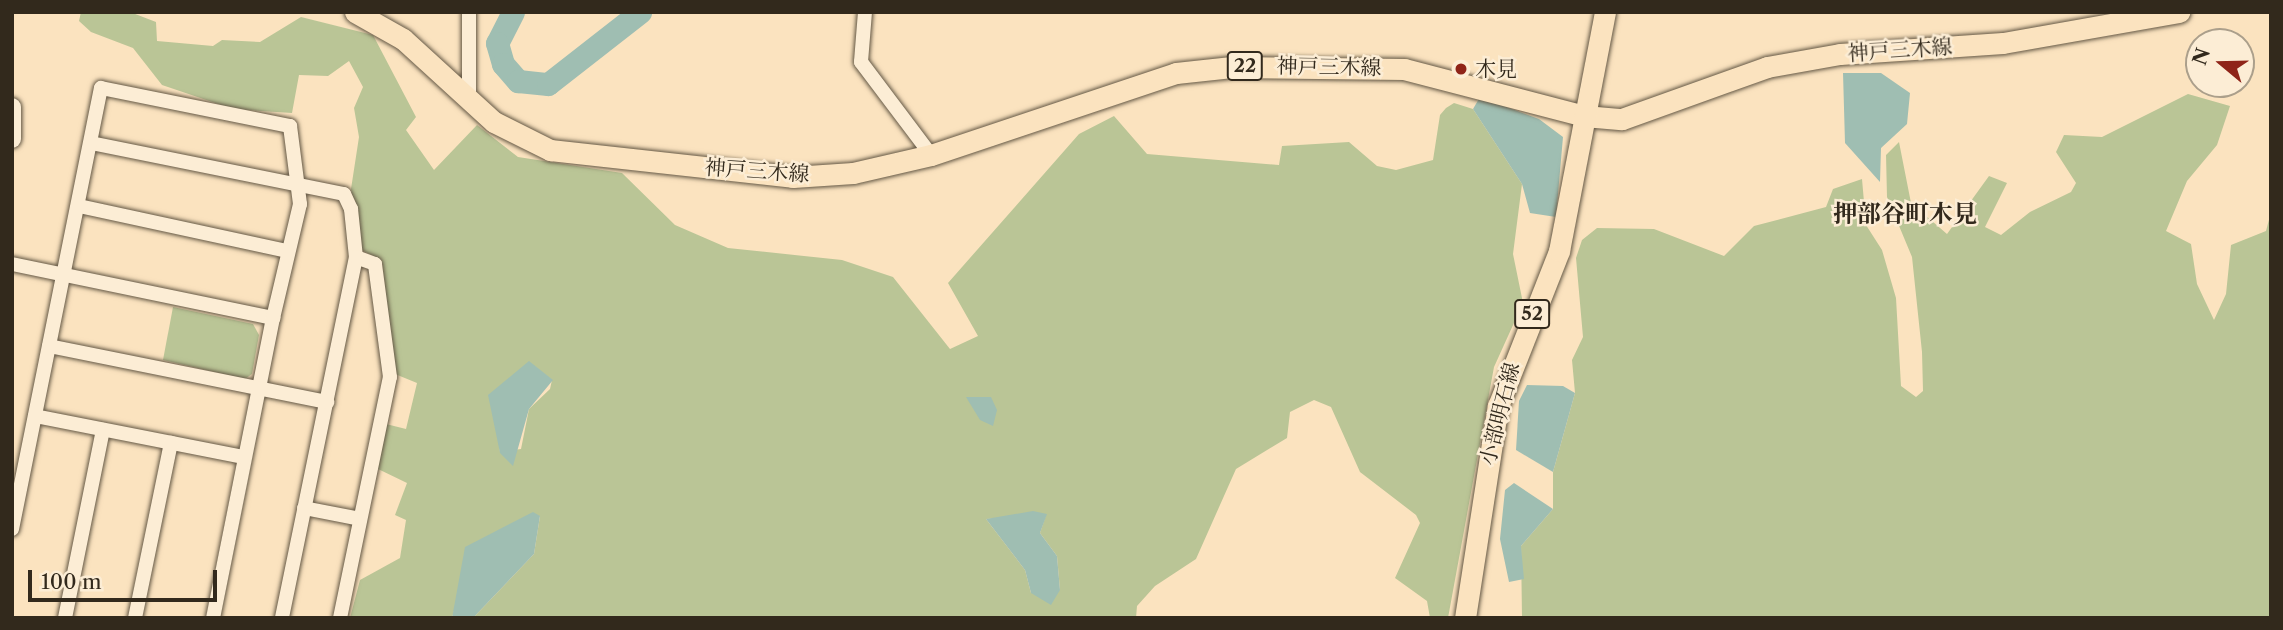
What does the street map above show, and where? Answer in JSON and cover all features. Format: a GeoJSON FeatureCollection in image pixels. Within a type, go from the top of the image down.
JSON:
{"type":"FeatureCollection","features":[{"type":"Feature","properties":{"kind":"main road","name":"神戸三木線"},"geometry":{"type":"LineString","coordinates":[[355,12],[403,39],[494,122],[550,150],[793,177],[853,173],[931,155],[1176,73],[1232,66],[1404,69],[1584,116],[1622,119],[1767,67],[1828,56],[2003,43],[2179,12]]}},
{"type":"Feature","properties":{"kind":"main road","name":"小部明石線"},"geometry":{"type":"LineString","coordinates":[[1465,618],[1497,406],[1559,251],[1605,12]]}},
{"type":"Feature","properties":{"kind":"street"},"geometry":{"type":"LineString","coordinates":[[469,12],[469,99]]}},
{"type":"Feature","properties":{"kind":"street"},"geometry":{"type":"LineString","coordinates":[[864,12],[861,62],[931,155]]}},
{"type":"Feature","properties":{"kind":"street"},"geometry":{"type":"LineString","coordinates":[[12,529],[101,88],[289,126],[299,187],[213,618]]}},
{"type":"Feature","properties":{"kind":"street"},"geometry":{"type":"LineString","coordinates":[[12,107],[12,139]]}},
{"type":"Feature","properties":{"kind":"street"},"geometry":{"type":"LineString","coordinates":[[91,143],[344,194],[356,257],[282,618]]}},
{"type":"Feature","properties":{"kind":"street"},"geometry":{"type":"LineString","coordinates":[[79,206],[288,251]]}},
{"type":"Feature","properties":{"kind":"street"},"geometry":{"type":"LineString","coordinates":[[340,618],[390,377],[375,264],[356,257]]}},
{"type":"Feature","properties":{"kind":"street"},"geometry":{"type":"LineString","coordinates":[[12,264],[273,318]]}},
{"type":"Feature","properties":{"kind":"street"},"geometry":{"type":"LineString","coordinates":[[50,346],[327,402]]}},
{"type":"Feature","properties":{"kind":"street"},"geometry":{"type":"LineString","coordinates":[[35,416],[244,457]]}},
{"type":"Feature","properties":{"kind":"street"},"geometry":{"type":"LineString","coordinates":[[65,618],[103,430]]}},
{"type":"Feature","properties":{"kind":"street"},"geometry":{"type":"LineString","coordinates":[[135,618],[171,443]]}},
{"type":"Feature","properties":{"kind":"street"},"geometry":{"type":"LineString","coordinates":[[303,508],[360,519]]}},
{"type":"Feature","properties":{"kind":"green space"},"geometry":{"type":"Polygon","coordinates":[[[81,12],[130,12],[156,22],[157,41],[213,46],[222,40],[260,42],[301,17],[373,35],[416,117],[406,130],[434,170],[477,125],[518,157],[622,173],[675,225],[728,248],[842,260],[893,277],[950,349],[978,336],[948,283],[1079,134],[1114,116],[1147,154],[1279,165],[1282,146],[1349,142],[1377,166],[1396,170],[1433,160],[1440,115],[1446,108],[1454,103],[1473,109],[1522,184],[1513,254],[1523,303],[1494,367],[1448,618],[1430,618],[1427,601],[1395,578],[1420,523],[1416,515],[1360,472],[1331,407],[1314,400],[1290,412],[1287,438],[1236,469],[1196,559],[1155,586],[1137,606],[1136,618],[473,618],[534,554],[540,516],[467,562],[452,618],[350,618],[360,580],[400,558],[406,520],[395,515],[407,483],[376,468],[386,424],[406,429],[417,383],[395,374],[382,261],[362,250],[351,189],[359,137],[354,108],[363,87],[349,61],[328,76],[299,75],[292,113],[233,109],[162,85],[133,48],[91,32],[79,21],[81,12]],[[529,362],[496,415],[500,452],[521,449],[529,409],[550,389],[552,380],[529,362]],[[1046,515],[986,519],[1025,570],[1031,593],[1060,590],[1057,556],[1040,533],[1046,515]]]}},
{"type":"Feature","properties":{"kind":"green space"},"geometry":{"type":"Polygon","coordinates":[[[2185,96],[2185,98],[2202,98],[2230,106],[2217,145],[2187,181],[2166,231],[2191,244],[2197,284],[2214,320],[2226,294],[2231,245],[2266,231],[2271,212],[2271,618],[1522,618],[1521,546],[1553,509],[1553,472],[1575,393],[1572,360],[1583,337],[1576,258],[1582,240],[1597,228],[1654,229],[1724,256],[1754,226],[1826,207],[1833,189],[1862,179],[1866,225],[1882,250],[1896,298],[1901,386],[1916,397],[1923,391],[1922,352],[1912,257],[1887,197],[1886,155],[1899,142],[1911,203],[1947,234],[1989,176],[2007,183],[1985,227],[2001,235],[2030,212],[2071,192],[2076,183],[2056,152],[2064,135],[2102,137],[2185,96]]]}},
{"type":"Feature","properties":{"kind":"green space"},"geometry":{"type":"Polygon","coordinates":[[[173,307],[253,324],[259,335],[252,374],[245,379],[163,360],[173,307]]]}},
{"type":"Feature","properties":{"kind":"shaded area"},"geometry":{"type":"Polygon","coordinates":[[[1843,73],[1881,73],[1910,93],[1907,124],[1881,148],[1880,182],[1845,143],[1843,73]]]}},
{"type":"Feature","properties":{"kind":"shaded area"},"geometry":{"type":"Polygon","coordinates":[[[1480,97],[1539,119],[1563,137],[1556,217],[1530,213],[1522,184],[1473,109],[1480,97]]]}},
{"type":"Feature","properties":{"kind":"shaded area"},"geometry":{"type":"Polygon","coordinates":[[[529,361],[553,380],[529,409],[513,466],[500,453],[488,395],[529,361]]]}},
{"type":"Feature","properties":{"kind":"shaded area"},"geometry":{"type":"Polygon","coordinates":[[[1527,385],[1563,386],[1575,393],[1553,472],[1516,450],[1519,401],[1527,385]]]}},
{"type":"Feature","properties":{"kind":"shaded area"},"geometry":{"type":"Polygon","coordinates":[[[966,397],[991,397],[997,410],[993,426],[980,420],[966,397]]]}},
{"type":"Feature","properties":{"kind":"shaded area"},"geometry":{"type":"Polygon","coordinates":[[[1514,483],[1553,509],[1521,546],[1524,579],[1509,582],[1500,539],[1505,490],[1514,483]]]}},
{"type":"Feature","properties":{"kind":"shaded area"},"geometry":{"type":"Polygon","coordinates":[[[1033,511],[1047,514],[1040,533],[1057,556],[1060,590],[1051,605],[1031,593],[1025,570],[986,519],[1033,511]]]}},
{"type":"Feature","properties":{"kind":"shaded area"},"geometry":{"type":"Polygon","coordinates":[[[533,512],[540,516],[534,554],[473,618],[452,618],[465,547],[533,512]]]}},
{"type":"Feature","properties":{"kind":"waterway"},"geometry":{"type":"LineString","coordinates":[[513,12],[497,43],[503,64],[518,81],[548,84],[640,12]]}},
{"type":"Feature","properties":{"kind":"place","name":"木見"},"geometry":{"type":"Point","coordinates":[1461,69]}},
{"type":"Feature","properties":{"kind":"district","name":"押部谷町木見"},"geometry":{"type":"Point","coordinates":[1905,214]}}]}
